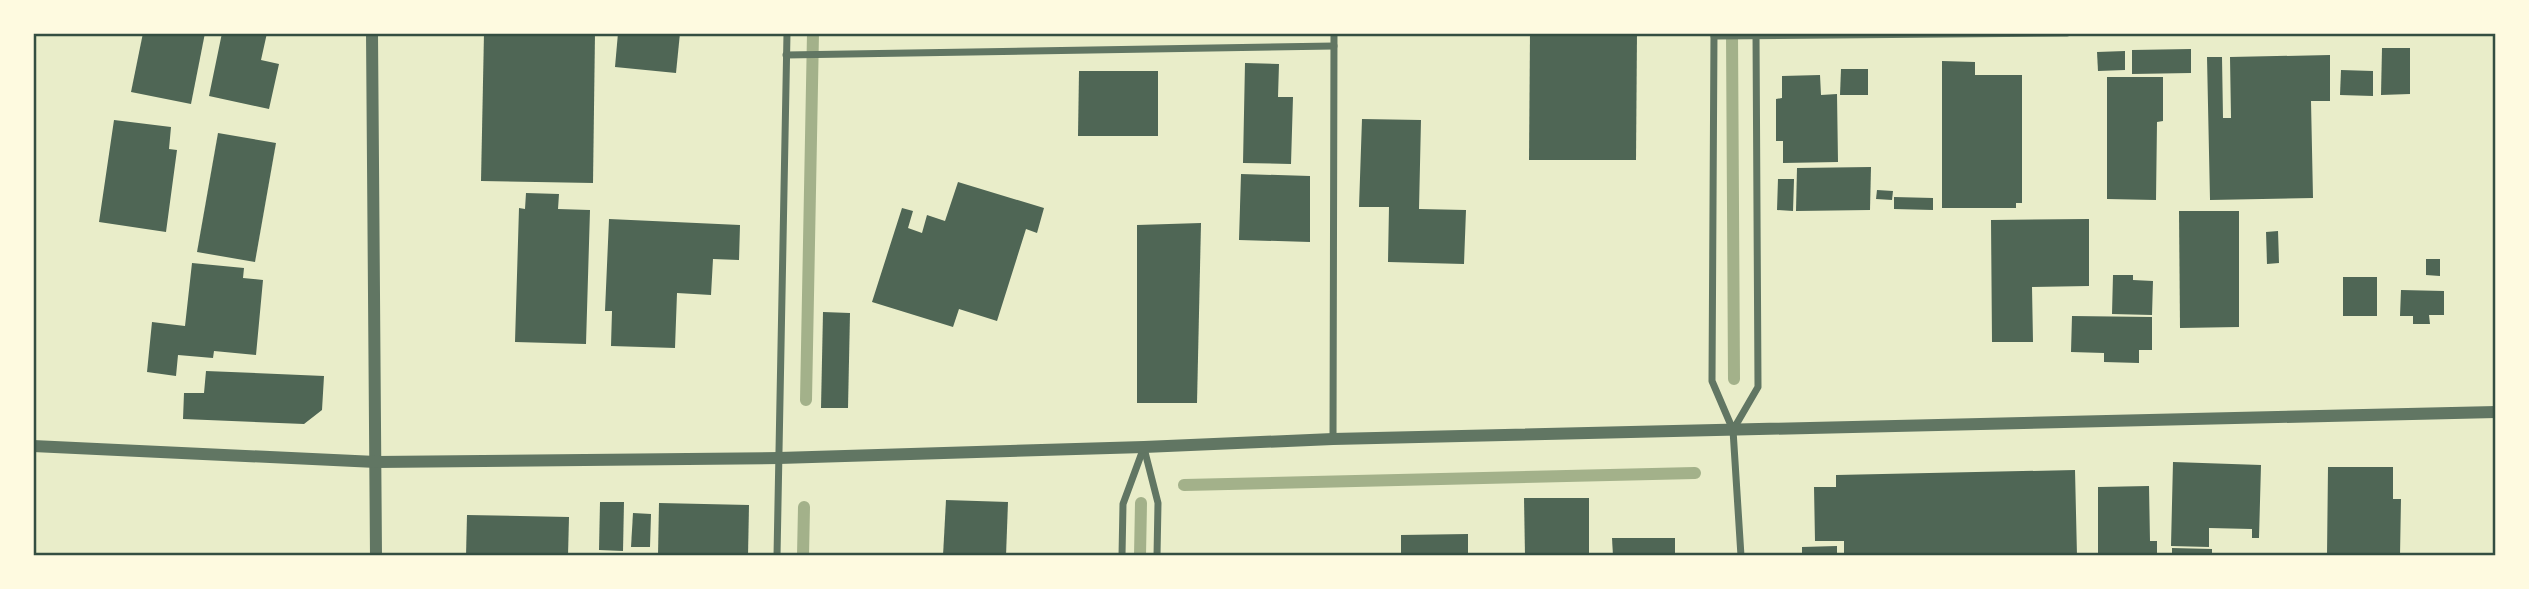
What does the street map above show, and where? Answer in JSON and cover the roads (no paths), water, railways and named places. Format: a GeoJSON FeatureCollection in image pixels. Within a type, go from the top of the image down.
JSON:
{"type":"FeatureCollection","features":[{"type":"Feature","properties":{"kind":"street"},"geometry":{"type":"LineString","coordinates":[[372,33],[376,556]]}},
{"type":"Feature","properties":{"kind":"street"},"geometry":{"type":"LineString","coordinates":[[777,556],[787,33]]}},
{"type":"Feature","properties":{"kind":"street"},"geometry":{"type":"LineString","coordinates":[[1333,439],[1334,33]]}},
{"type":"Feature","properties":{"kind":"street"},"geometry":{"type":"LineString","coordinates":[[1741,556],[1733,430],[1712,381],[1714,34],[2067,33]]}},
{"type":"Feature","properties":{"kind":"street"},"geometry":{"type":"LineString","coordinates":[[1733,430],[1758,387],[1756,34]]}},
{"type":"Feature","properties":{"kind":"street"},"geometry":{"type":"LineString","coordinates":[[786,55],[1334,46]]}},
{"type":"Feature","properties":{"kind":"street"},"geometry":{"type":"LineString","coordinates":[[33,446],[376,462],[779,458],[1333,439],[2496,412]]}},
{"type":"Feature","properties":{"kind":"street"},"geometry":{"type":"LineString","coordinates":[[1122,556],[1123,504],[1144,447]]}},
{"type":"Feature","properties":{"kind":"street"},"geometry":{"type":"LineString","coordinates":[[1144,447],[1158,503],[1157,556]]}},
{"type":"Feature","properties":{"kind":"waterway"},"geometry":{"type":"LineString","coordinates":[[806,400],[813,33]]}},
{"type":"Feature","properties":{"kind":"waterway"},"geometry":{"type":"LineString","coordinates":[[1732,33],[1734,379]]}},
{"type":"Feature","properties":{"kind":"waterway"},"geometry":{"type":"LineString","coordinates":[[1184,485],[1695,473]]}},
{"type":"Feature","properties":{"kind":"waterway"},"geometry":{"type":"LineString","coordinates":[[1140,556],[1141,503]]}},
{"type":"Feature","properties":{"kind":"waterway"},"geometry":{"type":"LineString","coordinates":[[803,556],[804,507]]}}]}
